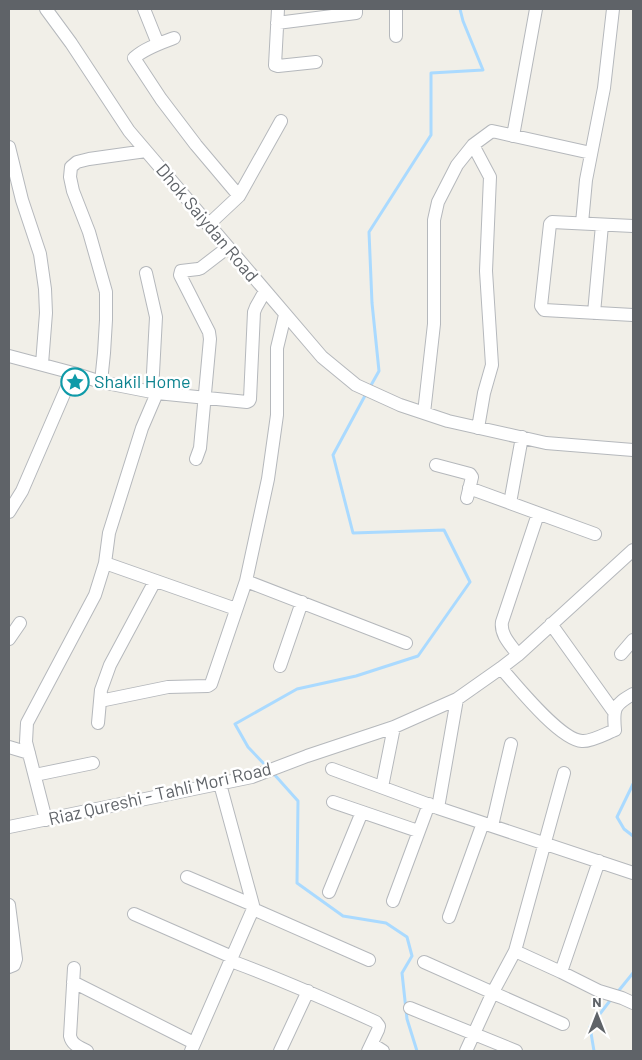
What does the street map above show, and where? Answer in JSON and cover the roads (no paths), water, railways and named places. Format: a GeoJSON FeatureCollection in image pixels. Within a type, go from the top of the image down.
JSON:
{"type":"FeatureCollection","features":[{"type":"Feature","properties":{"kind":"street","name":"Dhok Saiydan Road"},"geometry":{"type":"LineString","coordinates":[[46,9],[129,131],[146,152],[322,357],[356,386],[400,405],[448,421],[478,428],[546,443],[633,450]]}},
{"type":"Feature","properties":{"kind":"street"},"geometry":{"type":"LineString","coordinates":[[144,9],[158,44]]}},
{"type":"Feature","properties":{"kind":"street"},"geometry":{"type":"LineString","coordinates":[[278,9],[275,65],[316,62]]}},
{"type":"Feature","properties":{"kind":"street"},"geometry":{"type":"LineString","coordinates":[[278,23],[356,13],[356,9]]}},
{"type":"Feature","properties":{"kind":"street"},"geometry":{"type":"LineString","coordinates":[[396,9],[396,36]]}},
{"type":"Feature","properties":{"kind":"street"},"geometry":{"type":"LineString","coordinates":[[513,136],[536,9]]}},
{"type":"Feature","properties":{"kind":"street"},"geometry":{"type":"LineString","coordinates":[[582,223],[586,180],[604,88],[613,9]]}},
{"type":"Feature","properties":{"kind":"street"},"geometry":{"type":"LineString","coordinates":[[174,38],[158,44],[134,58],[161,99],[196,145],[239,196]]}},
{"type":"Feature","properties":{"kind":"street"},"geometry":{"type":"LineString","coordinates":[[208,225],[239,196],[281,121]]}},
{"type":"Feature","properties":{"kind":"street"},"geometry":{"type":"LineString","coordinates":[[424,413],[434,324],[434,220],[438,202],[457,165],[473,145],[492,131],[591,153]]}},
{"type":"Feature","properties":{"kind":"street"},"geometry":{"type":"LineString","coordinates":[[473,145],[490,177],[486,271],[492,365],[484,393],[478,428]]}},
{"type":"Feature","properties":{"kind":"street"},"geometry":{"type":"LineString","coordinates":[[9,147],[22,200],[40,254],[46,289],[42,364]]}},
{"type":"Feature","properties":{"kind":"street"},"geometry":{"type":"LineString","coordinates":[[101,382],[106,320],[106,292],[89,232],[73,191],[70,176],[71,167],[89,158],[146,152]]}},
{"type":"Feature","properties":{"kind":"street"},"geometry":{"type":"LineString","coordinates":[[633,226],[554,222],[550,224],[542,306],[544,310],[633,315]]}},
{"type":"Feature","properties":{"kind":"street"},"geometry":{"type":"LineString","coordinates":[[594,313],[602,224]]}},
{"type":"Feature","properties":{"kind":"street"},"geometry":{"type":"LineString","coordinates":[[196,459],[200,448],[210,332],[180,275],[180,271],[201,268],[227,248]]}},
{"type":"Feature","properties":{"kind":"street"},"geometry":{"type":"LineString","coordinates":[[46,820],[26,742],[27,723],[95,595],[105,563],[109,533],[155,393],[156,317],[146,274]]}},
{"type":"Feature","properties":{"kind":"street"},"geometry":{"type":"LineString","coordinates":[[9,356],[101,382],[155,393],[247,402],[250,398],[254,312],[265,291]]}},
{"type":"Feature","properties":{"kind":"street"},"geometry":{"type":"LineString","coordinates":[[100,701],[168,687],[208,686],[210,684],[246,581],[268,479],[276,415],[276,348],[285,315]]}},
{"type":"Feature","properties":{"kind":"street"},"geometry":{"type":"LineString","coordinates":[[9,512],[22,491],[73,373]]}},
{"type":"Feature","properties":{"kind":"street"},"geometry":{"type":"LineString","coordinates":[[510,503],[522,437]]}},
{"type":"Feature","properties":{"kind":"street"},"geometry":{"type":"LineString","coordinates":[[436,465],[470,474],[472,477],[468,493],[510,503],[595,534]]}},
{"type":"Feature","properties":{"kind":"street"},"geometry":{"type":"LineString","coordinates":[[518,655],[502,633],[501,628],[538,514]]}},
{"type":"Feature","properties":{"kind":"street","name":"Riaz Qureshi - Tahli Mori Road"},"geometry":{"type":"LineString","coordinates":[[9,827],[252,777],[307,756],[394,727],[457,699],[501,668],[518,655],[633,550]]}},
{"type":"Feature","properties":{"kind":"street"},"geometry":{"type":"LineString","coordinates":[[105,563],[236,609]]}},
{"type":"Feature","properties":{"kind":"street"},"geometry":{"type":"LineString","coordinates":[[98,723],[101,690],[110,665],[156,581]]}},
{"type":"Feature","properties":{"kind":"street"},"geometry":{"type":"LineString","coordinates":[[246,581],[406,643]]}},
{"type":"Feature","properties":{"kind":"street"},"geometry":{"type":"LineString","coordinates":[[280,666],[302,602]]}},
{"type":"Feature","properties":{"kind":"street"},"geometry":{"type":"LineString","coordinates":[[9,639],[20,623]]}},
{"type":"Feature","properties":{"kind":"street"},"geometry":{"type":"LineString","coordinates":[[551,624],[614,712]]}},
{"type":"Feature","properties":{"kind":"street"},"geometry":{"type":"LineString","coordinates":[[622,654],[633,640]]}},
{"type":"Feature","properties":{"kind":"street"},"geometry":{"type":"LineString","coordinates":[[501,668],[536,709],[572,738],[582,741],[615,730],[614,712],[617,705],[633,694]]}},
{"type":"Feature","properties":{"kind":"street"},"geometry":{"type":"LineString","coordinates":[[393,901],[418,831],[434,806],[457,699]]}},
{"type":"Feature","properties":{"kind":"street"},"geometry":{"type":"LineString","coordinates":[[382,787],[394,727]]}},
{"type":"Feature","properties":{"kind":"street"},"geometry":{"type":"LineString","coordinates":[[449,917],[487,824],[511,744]]}},
{"type":"Feature","properties":{"kind":"street"},"geometry":{"type":"LineString","coordinates":[[9,747],[29,752]]}},
{"type":"Feature","properties":{"kind":"street"},"geometry":{"type":"LineString","coordinates":[[35,775],[93,763]]}},
{"type":"Feature","properties":{"kind":"street"},"geometry":{"type":"LineString","coordinates":[[332,769],[434,806],[633,873]]}},
{"type":"Feature","properties":{"kind":"street"},"geometry":{"type":"LineString","coordinates":[[466,1051],[493,992],[515,951],[564,773]]}},
{"type":"Feature","properties":{"kind":"street"},"geometry":{"type":"LineString","coordinates":[[73,982],[192,1047],[232,959],[253,907],[220,784]]}},
{"type":"Feature","properties":{"kind":"street"},"geometry":{"type":"LineString","coordinates":[[333,802],[418,831]]}},
{"type":"Feature","properties":{"kind":"street"},"geometry":{"type":"LineString","coordinates":[[329,892],[362,812]]}},
{"type":"Feature","properties":{"kind":"street"},"geometry":{"type":"LineString","coordinates":[[561,972],[599,862]]}},
{"type":"Feature","properties":{"kind":"street"},"geometry":{"type":"LineString","coordinates":[[187,877],[369,960]]}},
{"type":"Feature","properties":{"kind":"street"},"geometry":{"type":"LineString","coordinates":[[9,905],[16,959],[14,965],[9,967]]}},
{"type":"Feature","properties":{"kind":"street"},"geometry":{"type":"LineString","coordinates":[[134,914],[376,1022],[379,1026],[370,1048],[383,1051]]}},
{"type":"Feature","properties":{"kind":"street"},"geometry":{"type":"LineString","coordinates":[[515,951],[599,991],[628,1000]]}},
{"type":"Feature","properties":{"kind":"street"},"geometry":{"type":"LineString","coordinates":[[424,962],[564,1024]]}},
{"type":"Feature","properties":{"kind":"street"},"geometry":{"type":"LineString","coordinates":[[74,968],[70,1036],[71,1042],[87,1051]]}},
{"type":"Feature","properties":{"kind":"street"},"geometry":{"type":"LineString","coordinates":[[280,1051],[308,991]]}},
{"type":"Feature","properties":{"kind":"street"},"geometry":{"type":"LineString","coordinates":[[410,1008],[516,1051]]}},
{"type":"Feature","properties":{"kind":"waterway"},"geometry":{"type":"LineString","coordinates":[[370,387],[379,371],[372,303],[369,232],[431,135],[431,73],[483,70],[460,9]]}},
{"type":"Feature","properties":{"kind":"waterway"},"geometry":{"type":"LineString","coordinates":[[267,767],[248,747],[235,724],[297,689],[356,676],[418,656],[470,582],[444,530],[353,533],[333,455],[367,392]]}},
{"type":"Feature","properties":{"kind":"waterway"},"geometry":{"type":"LineString","coordinates":[[273,773],[298,801],[297,883],[343,916],[386,923],[407,937],[412,956],[402,973],[407,1019],[417,1051]]}},
{"type":"Feature","properties":{"kind":"waterway"},"geometry":{"type":"LineString","coordinates":[[633,784],[617,817],[624,829],[633,836]]}},
{"type":"Feature","properties":{"kind":"waterway"},"geometry":{"type":"LineString","coordinates":[[616,994],[633,973]]}},
{"type":"Feature","properties":{"kind":"waterway"},"geometry":{"type":"LineString","coordinates":[[594,1051],[590,1027],[612,998]]}},
{"type":"Feature","properties":{"kind":"place","name":"Shakil Home"},"geometry":{"type":"Point","coordinates":[75,382]}}]}
